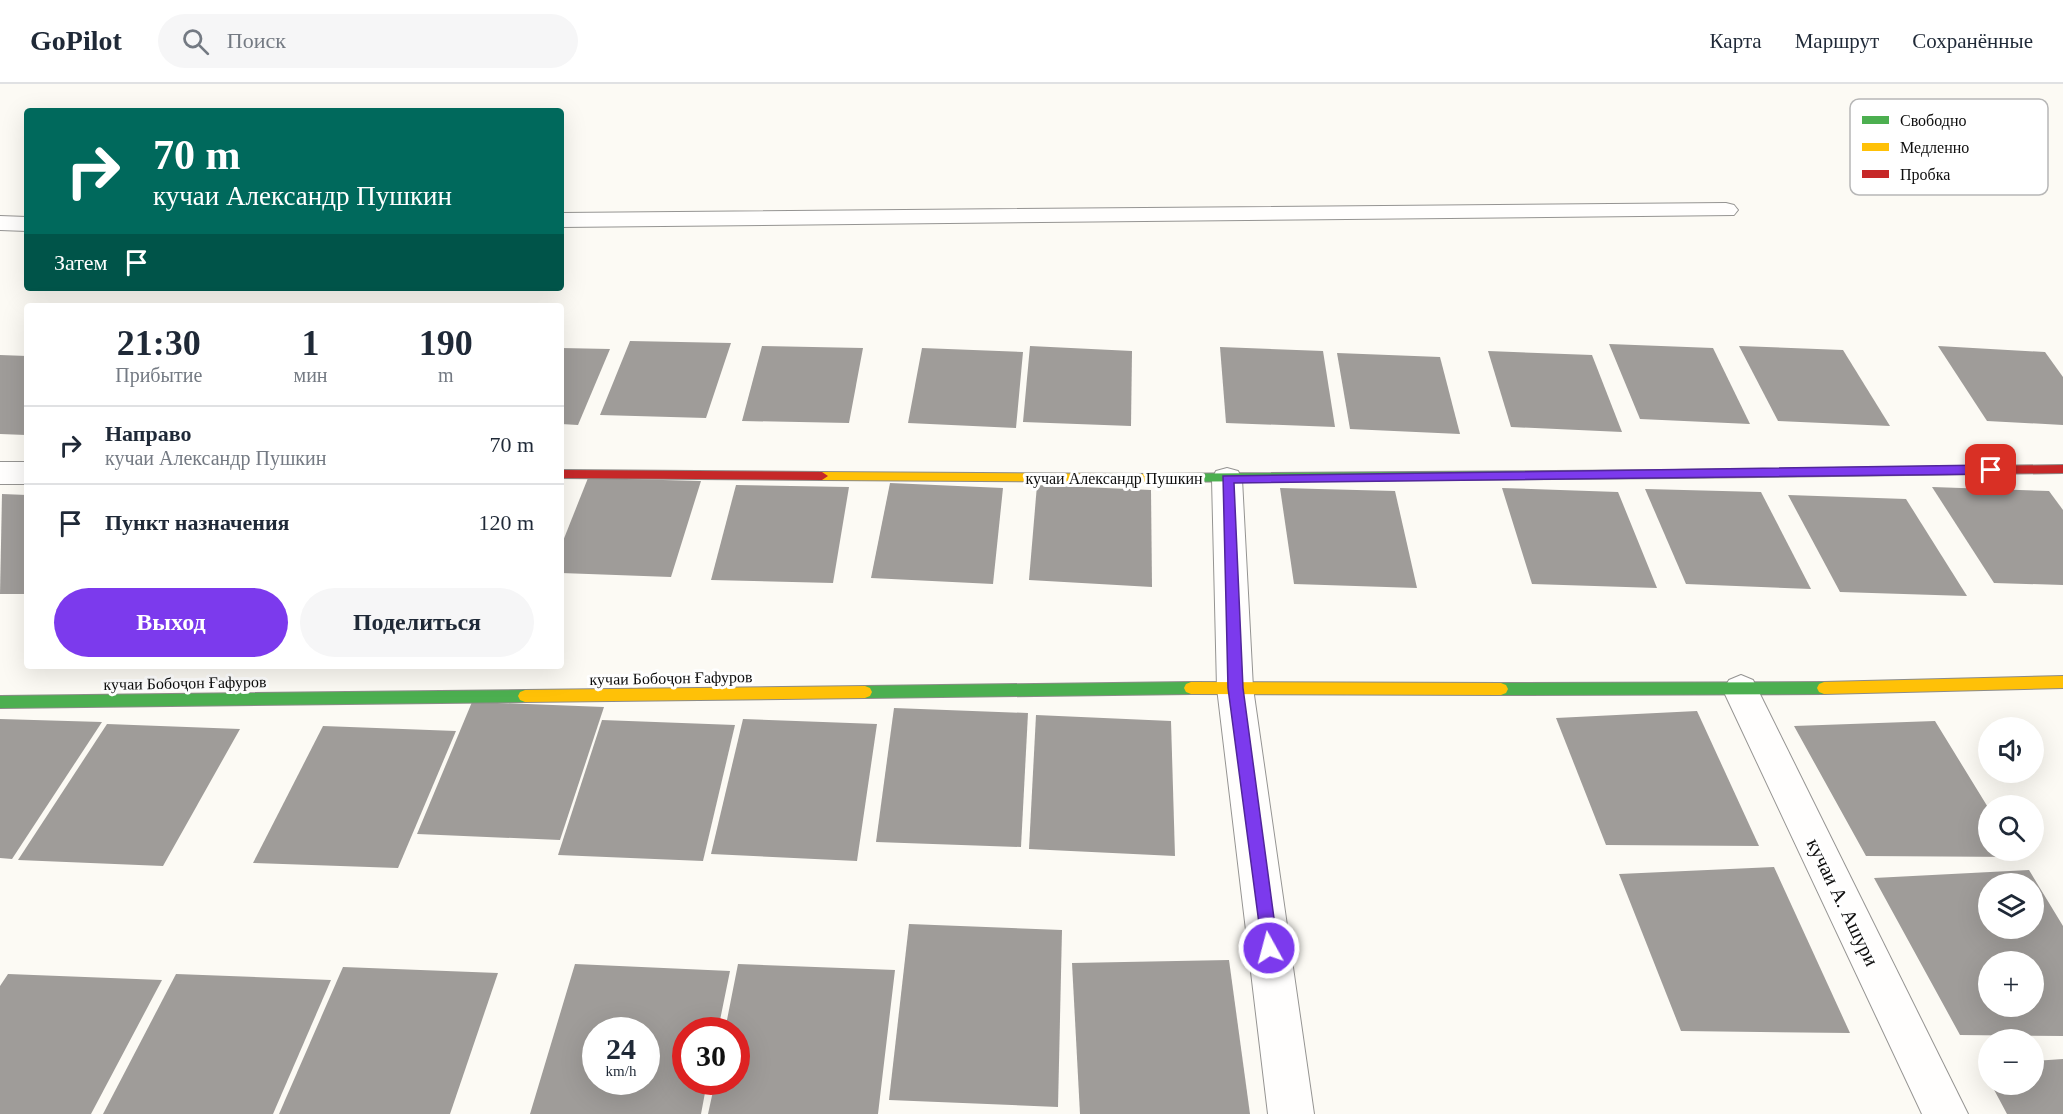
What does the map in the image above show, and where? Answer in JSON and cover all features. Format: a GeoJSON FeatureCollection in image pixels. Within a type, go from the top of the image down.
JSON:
{"type":"FeatureCollection","features":[{"type":"Feature","properties":{"kind":"street"},"geometry":{"type":"LineString","coordinates":[[564,220],[1726,210]]}},
{"type":"Feature","properties":{"kind":"street"},"geometry":{"type":"LineString","coordinates":[[0,223],[24,224]]}},
{"type":"Feature","properties":{"kind":"street","name":"кучаи Александр Пушкин"},"geometry":{"type":"LineString","coordinates":[[564,474],[1227,479],[2063,469]]}},
{"type":"Feature","properties":{"kind":"street"},"geometry":{"type":"LineString","coordinates":[[0,473],[24,473]]}},
{"type":"Feature","properties":{"kind":"street"},"geometry":{"type":"LineString","coordinates":[[1227,479],[1235,688],[1291,1114]]}},
{"type":"Feature","properties":{"kind":"street","name":"кучаи Бобоҷон Ғафуров"},"geometry":{"type":"LineString","coordinates":[[0,702],[1235,688],[1741,690],[2063,681]]}},
{"type":"Feature","properties":{"kind":"street","name":"кучаи А. Ашури"},"geometry":{"type":"LineString","coordinates":[[1741,690],[1945,1114]]}},
{"type":"Feature","properties":{"kind":"building"},"geometry":{"type":"Polygon","coordinates":[[[630,341],[731,343],[706,418],[600,415],[630,341]]]}},
{"type":"Feature","properties":{"kind":"building"},"geometry":{"type":"Polygon","coordinates":[[[1609,344],[1713,348],[1750,424],[1640,419],[1609,344]]]}},
{"type":"Feature","properties":{"kind":"building"},"geometry":{"type":"Polygon","coordinates":[[[762,346],[863,348],[849,423],[742,421],[762,346]]]}},
{"type":"Feature","properties":{"kind":"building"},"geometry":{"type":"Polygon","coordinates":[[[1030,346],[1132,351],[1131,426],[1023,422],[1030,346]]]}},
{"type":"Feature","properties":{"kind":"building"},"geometry":{"type":"Polygon","coordinates":[[[1739,346],[1843,350],[1890,426],[1778,421],[1739,346]]]}},
{"type":"Feature","properties":{"kind":"building"},"geometry":{"type":"Polygon","coordinates":[[[1938,346],[2045,352],[2063,377],[2063,425],[1987,421],[1938,346]]]}},
{"type":"Feature","properties":{"kind":"building"},"geometry":{"type":"Polygon","coordinates":[[[1220,347],[1323,351],[1335,427],[1226,423],[1220,347]]]}},
{"type":"Feature","properties":{"kind":"building"},"geometry":{"type":"Polygon","coordinates":[[[564,348],[610,349],[578,425],[564,424],[564,348]]]}},
{"type":"Feature","properties":{"kind":"building"},"geometry":{"type":"Polygon","coordinates":[[[922,348],[1023,352],[1016,428],[908,423],[922,348]]]}},
{"type":"Feature","properties":{"kind":"building"},"geometry":{"type":"Polygon","coordinates":[[[1488,351],[1592,355],[1622,432],[1511,427],[1488,351]]]}},
{"type":"Feature","properties":{"kind":"building"},"geometry":{"type":"Polygon","coordinates":[[[1337,353],[1440,357],[1460,434],[1350,429],[1337,353]]]}},
{"type":"Feature","properties":{"kind":"building"},"geometry":{"type":"Polygon","coordinates":[[[0,355],[24,356],[24,435],[0,434],[0,355]]]}},
{"type":"Feature","properties":{"kind":"building"},"geometry":{"type":"Polygon","coordinates":[[[588,478],[701,481],[671,577],[564,573],[564,538],[588,478]]]}},
{"type":"Feature","properties":{"kind":"building"},"geometry":{"type":"Polygon","coordinates":[[[890,483],[1003,488],[993,584],[871,578],[890,483]]]}},
{"type":"Feature","properties":{"kind":"building"},"geometry":{"type":"Polygon","coordinates":[[[736,485],[849,487],[833,583],[711,580],[736,485]]]}},
{"type":"Feature","properties":{"kind":"building"},"geometry":{"type":"Polygon","coordinates":[[[1037,485],[1151,490],[1152,587],[1029,580],[1037,485]]]}},
{"type":"Feature","properties":{"kind":"building"},"geometry":{"type":"Polygon","coordinates":[[[1932,487],[2049,491],[2063,510],[2063,585],[1994,583],[1932,487]]]}},
{"type":"Feature","properties":{"kind":"building"},"geometry":{"type":"Polygon","coordinates":[[[1280,488],[1395,491],[1417,588],[1294,584],[1280,488]]]}},
{"type":"Feature","properties":{"kind":"building"},"geometry":{"type":"Polygon","coordinates":[[[1502,488],[1618,492],[1657,588],[1532,584],[1502,488]]]}},
{"type":"Feature","properties":{"kind":"building"},"geometry":{"type":"Polygon","coordinates":[[[1645,489],[1761,492],[1811,589],[1686,584],[1645,489]]]}},
{"type":"Feature","properties":{"kind":"building"},"geometry":{"type":"Polygon","coordinates":[[[2,494],[24,495],[24,594],[0,594],[2,494]]]}},
{"type":"Feature","properties":{"kind":"building"},"geometry":{"type":"Polygon","coordinates":[[[1788,495],[1906,499],[1967,596],[1840,592],[1788,495]]]}},
{"type":"Feature","properties":{"kind":"building"},"geometry":{"type":"Polygon","coordinates":[[[472,702],[604,707],[560,840],[417,834],[472,702]]]}},
{"type":"Feature","properties":{"kind":"building"},"geometry":{"type":"Polygon","coordinates":[[[894,708],[1028,713],[1021,847],[876,842],[894,708]]]}},
{"type":"Feature","properties":{"kind":"building"},"geometry":{"type":"Polygon","coordinates":[[[1697,711],[1759,846],[1606,845],[1556,718],[1697,711]]]}},
{"type":"Feature","properties":{"kind":"building"},"geometry":{"type":"Polygon","coordinates":[[[1036,715],[1171,721],[1175,856],[1029,849],[1036,715]]]}},
{"type":"Feature","properties":{"kind":"building"},"geometry":{"type":"Polygon","coordinates":[[[0,719],[102,722],[12,859],[0,858],[0,719]]]}},
{"type":"Feature","properties":{"kind":"building"},"geometry":{"type":"Polygon","coordinates":[[[743,719],[877,724],[857,861],[711,854],[743,719]]]}},
{"type":"Feature","properties":{"kind":"building"},"geometry":{"type":"Polygon","coordinates":[[[602,720],[735,725],[703,861],[558,855],[602,720]]]}},
{"type":"Feature","properties":{"kind":"building"},"geometry":{"type":"Polygon","coordinates":[[[1935,721],[1980,795],[1978,795],[1978,857],[1866,856],[1794,726],[1935,721]]]}},
{"type":"Feature","properties":{"kind":"building"},"geometry":{"type":"Polygon","coordinates":[[[107,724],[240,729],[163,866],[18,860],[107,724]]]}},
{"type":"Feature","properties":{"kind":"building"},"geometry":{"type":"Polygon","coordinates":[[[323,726],[456,731],[398,868],[253,863],[323,726]]]}},
{"type":"Feature","properties":{"kind":"building"},"geometry":{"type":"Polygon","coordinates":[[[1774,867],[1850,1033],[1681,1031],[1619,874],[1774,867]]]}},
{"type":"Feature","properties":{"kind":"building"},"geometry":{"type":"Polygon","coordinates":[[[2029,870],[2031,873],[1978,873],[1978,939],[2044,939],[2044,895],[2063,926],[2063,1036],[2044,1036],[2044,1029],[1978,1029],[1978,1035],[1960,1035],[1874,878],[2029,870]]]}},
{"type":"Feature","properties":{"kind":"building"},"geometry":{"type":"Polygon","coordinates":[[[909,924],[1062,930],[1058,1107],[889,1100],[909,924]]]}},
{"type":"Feature","properties":{"kind":"building"},"geometry":{"type":"Polygon","coordinates":[[[1229,960],[1250,1114],[1080,1114],[1072,963],[1229,960]]]}},
{"type":"Feature","properties":{"kind":"building"},"geometry":{"type":"Polygon","coordinates":[[[575,964],[730,971],[721,1017],[672,1017],[672,1095],[705,1095],[701,1114],[530,1114],[575,964]]]}},
{"type":"Feature","properties":{"kind":"building"},"geometry":{"type":"Polygon","coordinates":[[[738,964],[895,970],[878,1114],[708,1114],[712,1095],[750,1095],[750,1017],[728,1017],[738,964]]]}},
{"type":"Feature","properties":{"kind":"building"},"geometry":{"type":"Polygon","coordinates":[[[343,967],[498,973],[450,1114],[279,1114],[343,967]]]}},
{"type":"Feature","properties":{"kind":"building"},"geometry":{"type":"Polygon","coordinates":[[[8,974],[162,980],[91,1114],[0,1114],[0,986],[8,974]]]}},
{"type":"Feature","properties":{"kind":"building"},"geometry":{"type":"Polygon","coordinates":[[[176,974],[331,980],[273,1114],[103,1114],[176,974]]]}},
{"type":"Feature","properties":{"kind":"building"},"geometry":{"type":"Polygon","coordinates":[[[2063,1059],[2063,1114],[2007,1114],[1997,1095],[2044,1095],[2044,1060],[2063,1059]]]}},
{"type":"Feature","properties":{"kind":"traffic: fast"},"geometry":{"type":"LineString","coordinates":[[1149,478],[1675,474]]}},
{"type":"Feature","properties":{"kind":"traffic: fast"},"geometry":{"type":"LineString","coordinates":[[865,692],[1191,688]]}},
{"type":"Feature","properties":{"kind":"traffic: fast"},"geometry":{"type":"LineString","coordinates":[[1501,689],[1824,688]]}},
{"type":"Feature","properties":{"kind":"traffic: fast"},"geometry":{"type":"LineString","coordinates":[[0,702],[525,696]]}},
{"type":"Feature","properties":{"kind":"traffic: slow"},"geometry":{"type":"LineString","coordinates":[[822,476],[1149,478]]}},
{"type":"Feature","properties":{"kind":"traffic: slow"},"geometry":{"type":"LineString","coordinates":[[1824,688],[2063,682]]}},
{"type":"Feature","properties":{"kind":"traffic: slow"},"geometry":{"type":"LineString","coordinates":[[1191,688],[1501,689]]}},
{"type":"Feature","properties":{"kind":"traffic: slow"},"geometry":{"type":"LineString","coordinates":[[525,696],[865,692]]}},
{"type":"Feature","properties":{"kind":"traffic: jam"},"geometry":{"type":"LineString","coordinates":[[1675,474],[2063,469]]}},
{"type":"Feature","properties":{"kind":"traffic: jam"},"geometry":{"type":"LineString","coordinates":[[564,474],[822,476]]}},
{"type":"Feature","properties":{"kind":"route"},"geometry":{"type":"LineString","coordinates":[[1269,948],[1235,688],[1227,479],[1991,470]]}}]}
